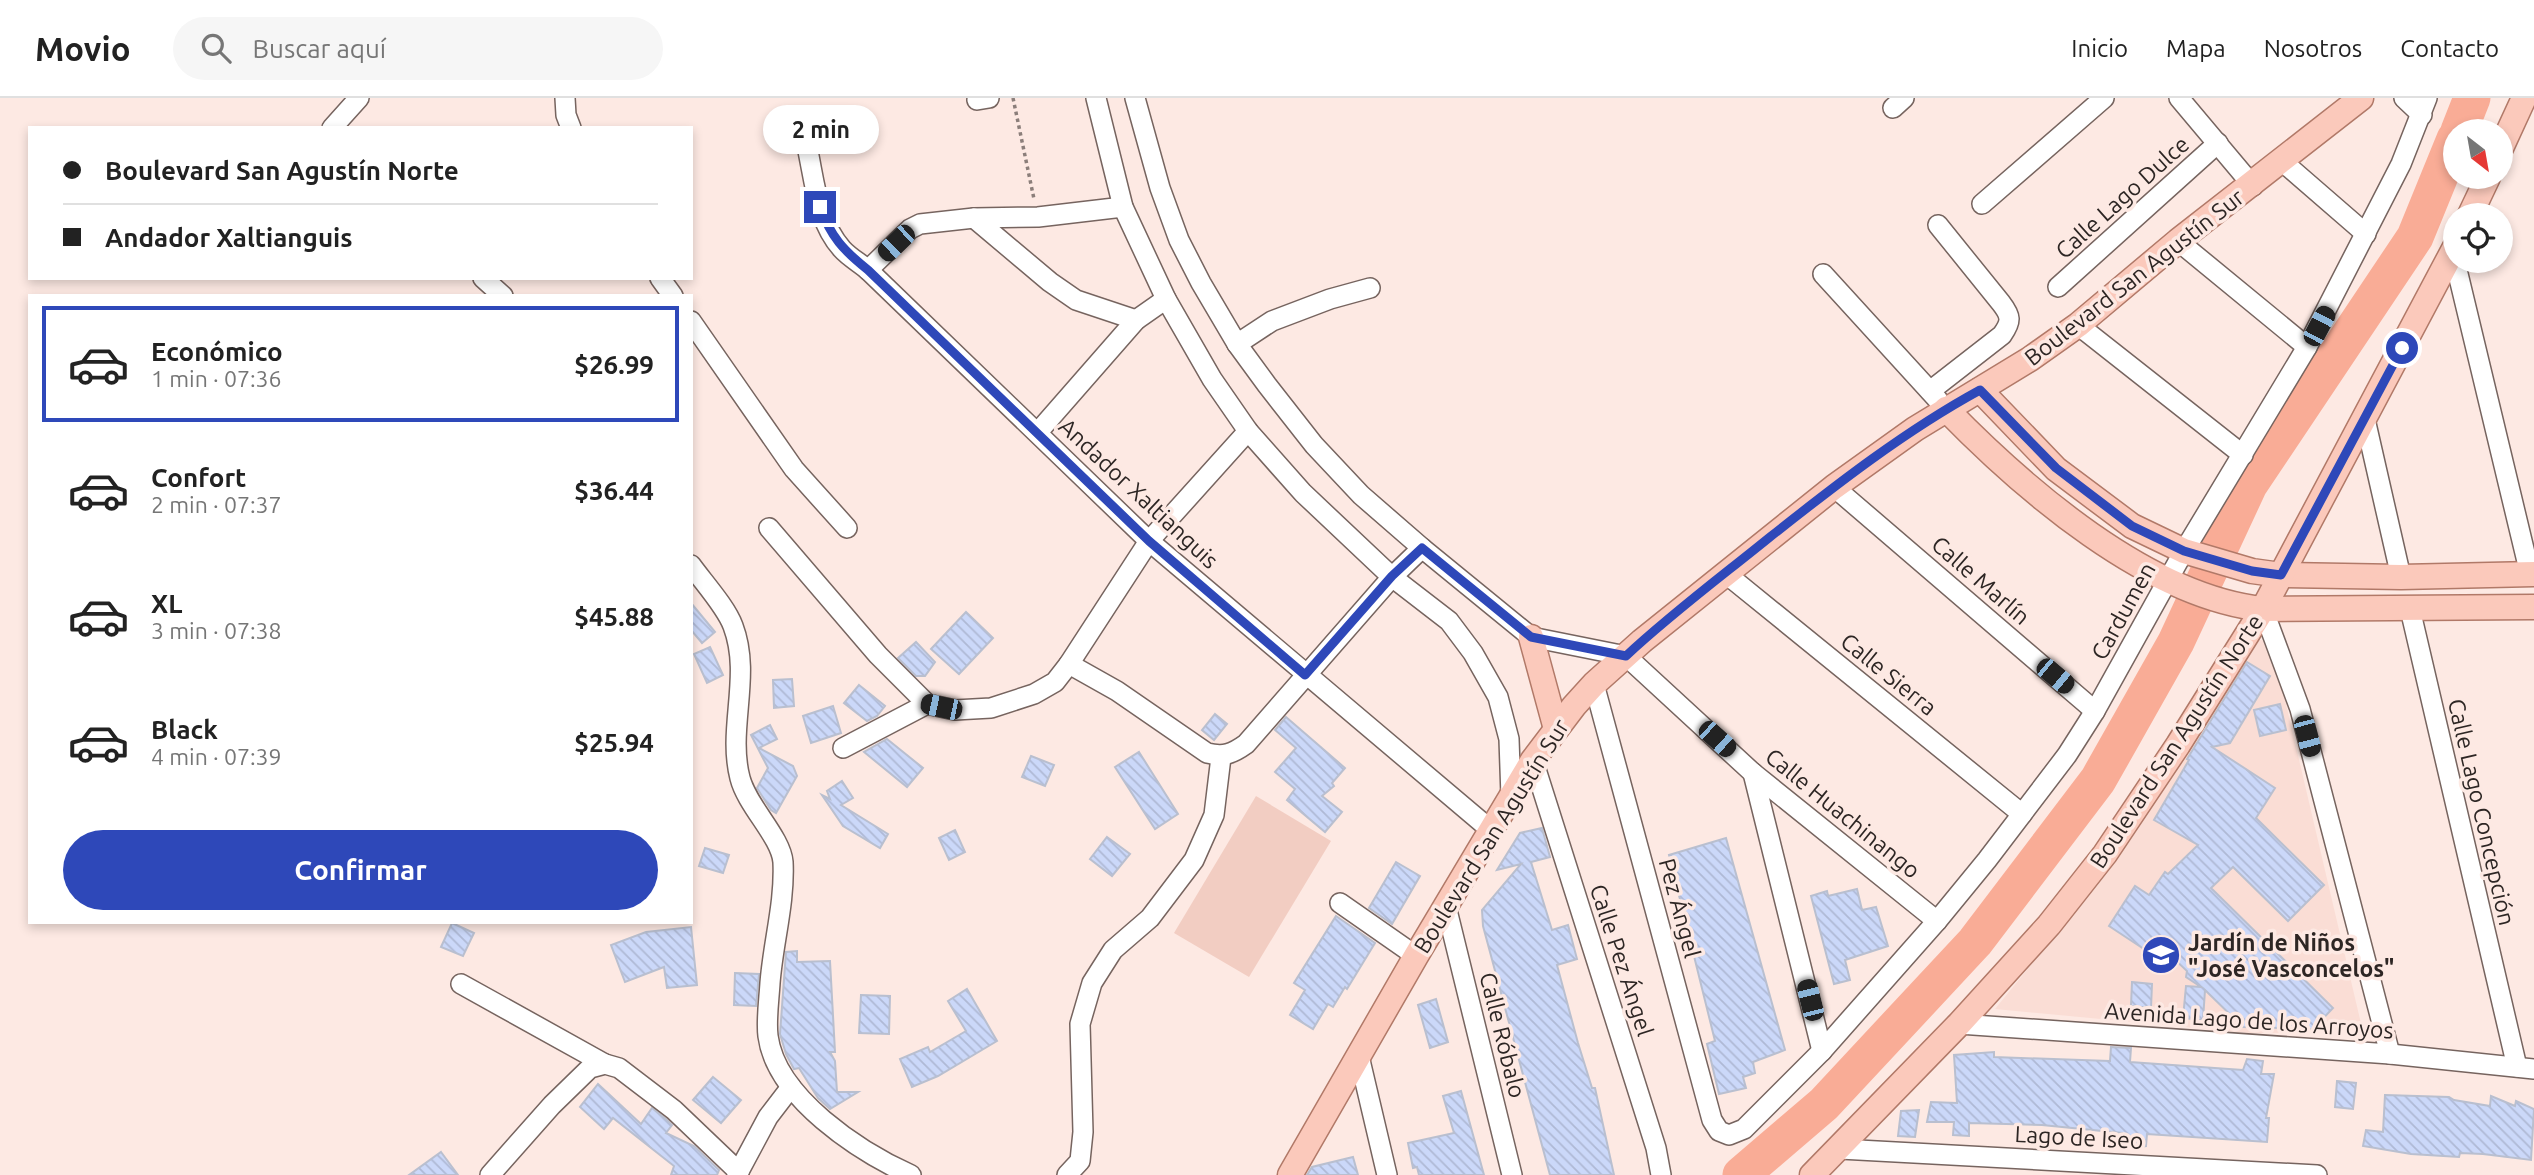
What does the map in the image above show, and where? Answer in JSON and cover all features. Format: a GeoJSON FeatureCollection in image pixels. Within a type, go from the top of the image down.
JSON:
{"type":"FeatureCollection","features":[{"type":"Feature","properties":{"kind":"main road"},"geometry":{"type":"LineString","coordinates":[[2513,122],[2524,98]]}},
{"type":"Feature","properties":{"kind":"main road","name":"Boulevard San Agustín Sur"},"geometry":{"type":"LineString","coordinates":[[1290,1175],[1416,956],[1534,760],[1594,684],[1725,573],[1938,400],[1980,390],[2078,325],[2178,242],[2283,162],[2355,100]]}},
{"type":"Feature","properties":{"kind":"main road","name":"Boulevard San Agustín Norte"},"geometry":{"type":"LineString","coordinates":[[1812,1175],[1959,1024],[2049,925],[2105,854],[2178,745],[2263,609],[2443,271]]}},
{"type":"Feature","properties":{"kind":"main road"},"geometry":{"type":"LineString","coordinates":[[1980,390],[2056,468],[2132,526],[2193,553],[2252,571],[2281,575],[2401,577],[2532,574]]}},
{"type":"Feature","properties":{"kind":"main road"},"geometry":{"type":"LineString","coordinates":[[1938,400],[1993,458],[2055,507],[2103,543],[2176,584],[2234,604],[2263,609],[2534,608]]}},
{"type":"Feature","properties":{"kind":"main road"},"geometry":{"type":"LineString","coordinates":[[1531,637],[1556,729]]}},
{"type":"Feature","properties":{"kind":"street"},"geometry":{"type":"LineString","coordinates":[[334,126],[359,98]]}},
{"type":"Feature","properties":{"kind":"street"},"geometry":{"type":"LineString","coordinates":[[565,98],[566,115],[570,126]]}},
{"type":"Feature","properties":{"kind":"street"},"geometry":{"type":"LineString","coordinates":[[1096,98],[1123,207],[1166,299],[1212,379],[1248,431],[1303,492],[1392,576],[1448,621],[1473,653],[1498,697],[1509,739],[1511,799]]}},
{"type":"Feature","properties":{"kind":"street"},"geometry":{"type":"LineString","coordinates":[[1135,98],[1148,152],[1179,240],[1237,344],[1314,445],[1361,495],[1531,637],[1626,656]]}},
{"type":"Feature","properties":{"kind":"street"},"geometry":{"type":"LineString","coordinates":[[1982,204],[2104,98]]}},
{"type":"Feature","properties":{"kind":"street"},"geometry":{"type":"LineString","coordinates":[[2179,98],[2253,186]]}},
{"type":"Feature","properties":{"kind":"street","name":"Cardumen"},"geometry":{"type":"LineString","coordinates":[[1729,1135],[1744,1129],[1822,1051],[1937,921],[2067,755],[2176,584],[2243,455],[2307,347],[2366,234],[2401,164],[2424,107],[2403,98]]}},
{"type":"Feature","properties":{"kind":"street","name":"Calle Lago Dulce"},"geometry":{"type":"LineString","coordinates":[[2058,287],[2218,143]]}},
{"type":"Feature","properties":{"kind":"street","name":"Andador Xaltianguis"},"geometry":{"type":"LineString","coordinates":[[808,151],[827,227],[843,250],[868,270],[1149,541],[1492,831]]}},
{"type":"Feature","properties":{"kind":"street"},"geometry":{"type":"LineString","coordinates":[[2283,162],[2366,234]]}},
{"type":"Feature","properties":{"kind":"street"},"geometry":{"type":"LineString","coordinates":[[868,270],[910,229],[920,224],[974,218],[1038,217],[1123,207]]}},
{"type":"Feature","properties":{"kind":"street"},"geometry":{"type":"LineString","coordinates":[[974,218],[1050,282],[1076,300],[1136,320]]}},
{"type":"Feature","properties":{"kind":"street"},"geometry":{"type":"LineString","coordinates":[[1823,274],[1938,400],[2003,335],[2010,323],[2009,314],[2001,303],[1938,225]]}},
{"type":"Feature","properties":{"kind":"street"},"geometry":{"type":"LineString","coordinates":[[2178,242],[2307,347]]}},
{"type":"Feature","properties":{"kind":"street"},"geometry":{"type":"LineString","coordinates":[[2460,273],[2532,574]]}},
{"type":"Feature","properties":{"kind":"street"},"geometry":{"type":"LineString","coordinates":[[486,280],[501,294]]}},
{"type":"Feature","properties":{"kind":"street"},"geometry":{"type":"LineString","coordinates":[[1237,344],[1272,321],[1330,299],[1370,288]]}},
{"type":"Feature","properties":{"kind":"street"},"geometry":{"type":"LineString","coordinates":[[1038,432],[1136,320],[1166,299]]}},
{"type":"Feature","properties":{"kind":"street"},"geometry":{"type":"LineString","coordinates":[[693,324],[794,469],[847,528]]}},
{"type":"Feature","properties":{"kind":"street"},"geometry":{"type":"LineString","coordinates":[[2078,325],[2243,455]]}},
{"type":"Feature","properties":{"kind":"street"},"geometry":{"type":"LineString","coordinates":[[2365,419],[2401,577]]}},
{"type":"Feature","properties":{"kind":"street"},"geometry":{"type":"LineString","coordinates":[[769,528],[878,655],[927,704],[955,710],[992,708],[1034,694],[1055,682],[1149,541],[1248,431]]}},
{"type":"Feature","properties":{"kind":"street","name":"Calle Marlín"},"geometry":{"type":"LineString","coordinates":[[1834,487],[2095,710]]}},
{"type":"Feature","properties":{"kind":"street"},"geometry":{"type":"LineString","coordinates":[[1069,664],[1117,691],[1207,753],[1221,757],[1246,744],[1392,576],[1422,548]]}},
{"type":"Feature","properties":{"kind":"street"},"geometry":{"type":"LineString","coordinates":[[693,568],[732,622],[741,648],[739,776],[744,792],[782,858],[783,881],[770,983],[768,1037],[781,1071],[791,1087],[835,1131],[887,1164],[912,1175]]}},
{"type":"Feature","properties":{"kind":"street","name":"Calle Sierra"},"geometry":{"type":"LineString","coordinates":[[1725,573],[2022,814]]}},
{"type":"Feature","properties":{"kind":"street"},"geometry":{"type":"LineString","coordinates":[[2263,609],[2300,709],[2390,1054]]}},
{"type":"Feature","properties":{"kind":"street","name":"Calle Lago Concepción"},"geometry":{"type":"LineString","coordinates":[[2410,609],[2526,1068]]}},
{"type":"Feature","properties":{"kind":"street","name":"Calle Huachinango"},"geometry":{"type":"LineString","coordinates":[[1626,656],[1753,773],[1937,921]]}},
{"type":"Feature","properties":{"kind":"street","name":"Pez Ángel"},"geometry":{"type":"LineString","coordinates":[[1594,684],[1712,1120],[1719,1131],[1729,1135]]}},
{"type":"Feature","properties":{"kind":"street"},"geometry":{"type":"LineString","coordinates":[[843,748],[927,704]]}},
{"type":"Feature","properties":{"kind":"street"},"geometry":{"type":"LineString","coordinates":[[1067,1175],[1080,1161],[1083,1132],[1080,1024],[1092,983],[1113,950],[1150,918],[1194,860],[1214,815],[1221,757]]}},
{"type":"Feature","properties":{"kind":"street","name":"Calle Pez Ángel"},"geometry":{"type":"LineString","coordinates":[[1534,760],[1656,1148],[1661,1175]]}},
{"type":"Feature","properties":{"kind":"street"},"geometry":{"type":"LineString","coordinates":[[1753,773],[1822,1051]]}},
{"type":"Feature","properties":{"kind":"street"},"geometry":{"type":"LineString","coordinates":[[1340,903],[1416,956]]}},
{"type":"Feature","properties":{"kind":"street","name":"Calle Róbalo"},"geometry":{"type":"LineString","coordinates":[[1446,906],[1512,1175]]}},
{"type":"Feature","properties":{"kind":"street"},"geometry":{"type":"LineString","coordinates":[[461,984],[605,1064],[619,1068],[674,1110],[738,1173],[768,1117],[791,1087]]}},
{"type":"Feature","properties":{"kind":"street","name":"Avenida Lago de los Arroyos"},"geometry":{"type":"LineString","coordinates":[[1959,1024],[2390,1054],[2526,1068]]}},
{"type":"Feature","properties":{"kind":"street"},"geometry":{"type":"LineString","coordinates":[[1359,1056],[1387,1175]]}},
{"type":"Feature","properties":{"kind":"street"},"geometry":{"type":"LineString","coordinates":[[490,1175],[552,1105],[590,1068],[605,1064]]}},
{"type":"Feature","properties":{"kind":"street","name":"Lago de Iseo"},"geometry":{"type":"LineString","coordinates":[[1840,1149],[2317,1175]]}},
{"type":"Feature","properties":{"kind":"path"},"geometry":{"type":"LineString","coordinates":[[1013,98],[1038,217]]}},
{"type":"Feature","properties":{"kind":"shaded area"},"geometry":{"type":"Polygon","coordinates":[[[2255,639],[2267,641],[2273,649],[2363,1032],[2249,1033],[1995,1009],[2083,901],[2255,639]]]}},
{"type":"Feature","properties":{"kind":"shaded area"},"geometry":{"type":"Polygon","coordinates":[[[1256,796],[1331,841],[1249,977],[1174,933],[1256,796]]]}},
{"type":"Feature","properties":{"kind":"building"},"geometry":{"type":"Polygon","coordinates":[[[693,605],[715,632],[702,643],[693,632],[693,605]]]}},
{"type":"Feature","properties":{"kind":"building"},"geometry":{"type":"Polygon","coordinates":[[[966,612],[993,638],[959,674],[931,649],[966,612]]]}},
{"type":"Feature","properties":{"kind":"building"},"geometry":{"type":"Polygon","coordinates":[[[916,642],[935,662],[925,676],[916,676],[898,658],[916,642]]]}},
{"type":"Feature","properties":{"kind":"building"},"geometry":{"type":"Polygon","coordinates":[[[710,647],[723,675],[707,683],[694,654],[710,647]]]}},
{"type":"Feature","properties":{"kind":"building"},"geometry":{"type":"Polygon","coordinates":[[[2247,662],[2270,676],[2230,743],[2212,747],[2275,788],[2256,818],[2324,885],[2288,921],[2233,867],[2211,888],[2333,1008],[2313,1029],[2243,1027],[2205,990],[2203,1020],[2183,1018],[2186,986],[2201,987],[2186,977],[2187,971],[2168,953],[2162,961],[2109,926],[2135,886],[2149,895],[2165,872],[2168,874],[2198,845],[2154,820],[2189,760],[2187,759],[2247,662]]]}},
{"type":"Feature","properties":{"kind":"building"},"geometry":{"type":"Polygon","coordinates":[[[792,679],[794,706],[774,708],[773,680],[792,679]]]}},
{"type":"Feature","properties":{"kind":"building"},"geometry":{"type":"Polygon","coordinates":[[[859,685],[885,706],[877,716],[867,721],[844,703],[859,685]]]}},
{"type":"Feature","properties":{"kind":"building"},"geometry":{"type":"Polygon","coordinates":[[[2280,704],[2286,730],[2260,736],[2254,710],[2280,704]]]}},
{"type":"Feature","properties":{"kind":"building"},"geometry":{"type":"Polygon","coordinates":[[[833,706],[841,733],[811,743],[803,716],[833,706]]]}},
{"type":"Feature","properties":{"kind":"building"},"geometry":{"type":"Polygon","coordinates":[[[1215,714],[1227,724],[1214,740],[1202,730],[1215,714]]]}},
{"type":"Feature","properties":{"kind":"building"},"geometry":{"type":"Polygon","coordinates":[[[1286,717],[1345,768],[1332,783],[1334,786],[1322,796],[1342,812],[1325,832],[1287,800],[1295,789],[1275,772],[1296,748],[1275,730],[1286,717]]]}},
{"type":"Feature","properties":{"kind":"building"},"geometry":{"type":"Polygon","coordinates":[[[770,725],[777,739],[759,748],[793,766],[797,776],[776,813],[771,810],[757,788],[768,768],[751,735],[770,725]]]}},
{"type":"Feature","properties":{"kind":"building"},"geometry":{"type":"Polygon","coordinates":[[[887,739],[923,768],[907,787],[864,752],[887,739]]]}},
{"type":"Feature","properties":{"kind":"building"},"geometry":{"type":"Polygon","coordinates":[[[1139,752],[1178,814],[1155,829],[1115,767],[1139,752]]]}},
{"type":"Feature","properties":{"kind":"building"},"geometry":{"type":"Polygon","coordinates":[[[1031,756],[1054,765],[1045,786],[1022,777],[1031,756]]]}},
{"type":"Feature","properties":{"kind":"building"},"geometry":{"type":"Polygon","coordinates":[[[842,781],[853,798],[841,805],[888,834],[880,848],[843,826],[822,795],[830,799],[827,791],[842,781]]]}},
{"type":"Feature","properties":{"kind":"building"},"geometry":{"type":"Polygon","coordinates":[[[1542,828],[1550,857],[1531,862],[1552,930],[1568,925],[1577,959],[1557,965],[1578,1043],[1592,1088],[1595,1088],[1614,1175],[1550,1175],[1483,926],[1482,910],[1521,864],[1497,870],[1520,833],[1542,828]]]}},
{"type":"Feature","properties":{"kind":"building"},"geometry":{"type":"Polygon","coordinates":[[[955,830],[965,852],[949,860],[939,838],[955,830]]]}},
{"type":"Feature","properties":{"kind":"building"},"geometry":{"type":"Polygon","coordinates":[[[1107,837],[1130,854],[1112,876],[1090,859],[1107,837]]]}},
{"type":"Feature","properties":{"kind":"building"},"geometry":{"type":"Polygon","coordinates":[[[1726,838],[1785,1050],[1753,1062],[1755,1073],[1743,1077],[1746,1088],[1719,1094],[1707,1044],[1715,1041],[1669,855],[1726,838]]]}},
{"type":"Feature","properties":{"kind":"building"},"geometry":{"type":"Polygon","coordinates":[[[705,848],[729,855],[723,873],[699,866],[705,848]]]}},
{"type":"Feature","properties":{"kind":"building"},"geometry":{"type":"Polygon","coordinates":[[[1396,862],[1420,876],[1392,924],[1369,908],[1396,862]]]}},
{"type":"Feature","properties":{"kind":"building"},"geometry":{"type":"Polygon","coordinates":[[[1857,889],[1862,910],[1876,907],[1888,946],[1845,960],[1850,980],[1834,984],[1811,896],[1827,891],[1828,896],[1857,889]]]}},
{"type":"Feature","properties":{"kind":"building"},"geometry":{"type":"Polygon","coordinates":[[[1336,916],[1375,943],[1347,989],[1345,987],[1333,1007],[1328,1004],[1313,1029],[1290,1015],[1305,990],[1294,983],[1336,916]]]}},
{"type":"Feature","properties":{"kind":"building"},"geometry":{"type":"Polygon","coordinates":[[[452,924],[474,933],[463,956],[441,947],[452,924]]]}},
{"type":"Feature","properties":{"kind":"building"},"geometry":{"type":"Polygon","coordinates":[[[691,927],[697,985],[667,988],[664,967],[625,982],[611,945],[646,932],[691,927]]]}},
{"type":"Feature","properties":{"kind":"building"},"geometry":{"type":"Polygon","coordinates":[[[797,951],[797,962],[830,961],[835,1052],[830,1052],[835,1061],[837,1092],[858,1092],[830,1109],[818,1098],[799,1068],[794,1069],[780,1034],[786,952],[797,951]]]}},
{"type":"Feature","properties":{"kind":"building"},"geometry":{"type":"Polygon","coordinates":[[[735,973],[759,974],[756,1006],[734,1005],[735,973]]]}},
{"type":"Feature","properties":{"kind":"building"},"geometry":{"type":"Polygon","coordinates":[[[2132,982],[2152,984],[2151,1008],[2131,1006],[2132,982]]]}},
{"type":"Feature","properties":{"kind":"building"},"geometry":{"type":"Polygon","coordinates":[[[967,989],[997,1041],[938,1076],[912,1087],[900,1059],[928,1047],[930,1052],[966,1031],[948,1001],[967,989]]]}},
{"type":"Feature","properties":{"kind":"building"},"geometry":{"type":"Polygon","coordinates":[[[861,995],[890,996],[889,1034],[859,1033],[861,995]]]}},
{"type":"Feature","properties":{"kind":"building"},"geometry":{"type":"Polygon","coordinates":[[[1436,999],[1448,1042],[1430,1048],[1418,1005],[1436,999]]]}},
{"type":"Feature","properties":{"kind":"building"},"geometry":{"type":"Polygon","coordinates":[[[2111,1047],[2131,1048],[2130,1062],[2243,1070],[2247,1059],[2263,1061],[2261,1074],[2274,1074],[2266,1118],[2269,1118],[2267,1142],[2147,1134],[2146,1146],[2132,1148],[2121,1146],[2122,1133],[2042,1125],[1969,1123],[1969,1136],[1953,1135],[1954,1122],[1927,1122],[1931,1102],[1957,1103],[1954,1055],[1994,1052],[1994,1057],[2110,1061],[2111,1047]]]}},
{"type":"Feature","properties":{"kind":"building"},"geometry":{"type":"Polygon","coordinates":[[[713,1077],[741,1100],[721,1123],[693,1100],[713,1077]]]}},
{"type":"Feature","properties":{"kind":"building"},"geometry":{"type":"Polygon","coordinates":[[[2337,1081],[2356,1083],[2353,1109],[2335,1107],[2337,1081]]]}},
{"type":"Feature","properties":{"kind":"building"},"geometry":{"type":"Polygon","coordinates":[[[598,1084],[641,1124],[652,1108],[672,1125],[666,1133],[694,1146],[719,1170],[717,1175],[671,1175],[674,1166],[613,1118],[604,1129],[580,1107],[598,1084]]]}},
{"type":"Feature","properties":{"kind":"building"},"geometry":{"type":"Polygon","coordinates":[[[1461,1091],[1484,1175],[1419,1175],[1417,1167],[1413,1168],[1408,1143],[1454,1133],[1443,1096],[1461,1091]]]}},
{"type":"Feature","properties":{"kind":"building"},"geometry":{"type":"Polygon","coordinates":[[[2385,1095],[2449,1097],[2490,1106],[2491,1096],[2515,1106],[2516,1101],[2534,1109],[2531,1160],[2483,1154],[2460,1153],[2459,1157],[2411,1154],[2363,1146],[2366,1130],[2383,1132],[2385,1095]]]}},
{"type":"Feature","properties":{"kind":"building"},"geometry":{"type":"Polygon","coordinates":[[[1919,1110],[1915,1137],[1898,1136],[1901,1111],[1919,1110]]]}},
{"type":"Feature","properties":{"kind":"building"},"geometry":{"type":"Polygon","coordinates":[[[441,1152],[458,1175],[409,1175],[441,1152]]]}},
{"type":"Feature","properties":{"kind":"building"},"geometry":{"type":"Polygon","coordinates":[[[1353,1157],[1358,1175],[1307,1175],[1312,1167],[1353,1157]]]}},
{"type":"Feature","properties":{"kind":"waterway"},"geometry":{"type":"LineString","coordinates":[[2464,119],[2472,98]]}},
{"type":"Feature","properties":{"kind":"waterway"},"geometry":{"type":"LineString","coordinates":[[1741,1175],[1824,1104],[1975,942],[2098,780],[2176,642],[2249,485],[2415,237],[2443,168]]}},
{"type":"Feature","properties":{"kind":"place","name":"Jardín de Niños \"José Vasconcelos\""},"geometry":{"type":"Point","coordinates":[2161,955]}},
{"type":"Feature","properties":{"kind":"route"},"geometry":{"type":"LineString","coordinates":[[820,207],[827,227],[843,250],[868,270],[1149,541],[1305,675],[1392,576],[1422,548],[1531,637],[1608,650],[1626,656],[1834,487],[1915,429],[1980,390],[2056,468],[2132,526],[2184,551],[2252,571],[2281,575],[2402,348]]}}]}
